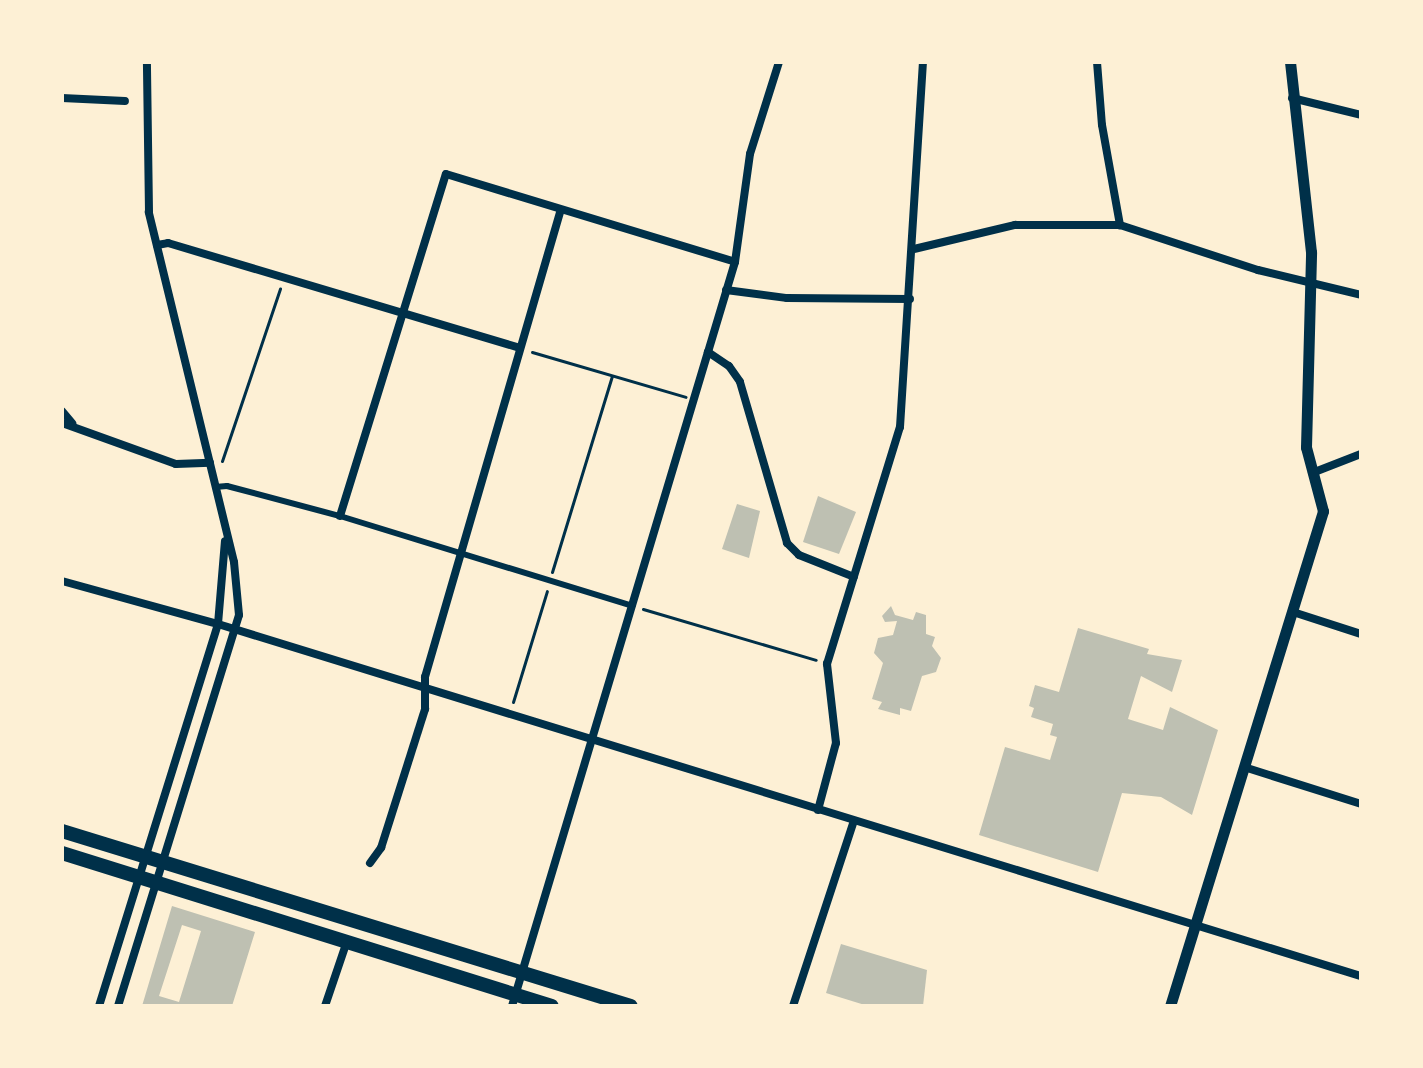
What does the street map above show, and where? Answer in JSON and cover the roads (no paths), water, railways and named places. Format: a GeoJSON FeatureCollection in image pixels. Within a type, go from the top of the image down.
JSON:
{"type":"FeatureCollection","features":[{"type":"Feature","properties":{"kind":"main road"},"geometry":{"type":"LineString","coordinates":[[62,831],[631,1006]]}},
{"type":"Feature","properties":{"kind":"main road"},"geometry":{"type":"LineString","coordinates":[[62,853],[514,1000],[552,1006]]}},
{"type":"Feature","properties":{"kind":"street"},"geometry":{"type":"LineString","coordinates":[[118,1006],[236,629],[239,603],[210,463],[157,245],[147,172],[147,62]]}},
{"type":"Feature","properties":{"kind":"street"},"geometry":{"type":"LineString","coordinates":[[514,1000],[735,262],[750,154],[779,62]]}},
{"type":"Feature","properties":{"kind":"street"},"geometry":{"type":"LineString","coordinates":[[818,810],[836,743],[826,690],[827,664],[900,427],[914,249],[923,62]]}},
{"type":"Feature","properties":{"kind":"street"},"geometry":{"type":"LineString","coordinates":[[1097,62],[1102,125],[1120,225]]}},
{"type":"Feature","properties":{"kind":"street"},"geometry":{"type":"LineString","coordinates":[[1170,1006],[1320,534],[1323,511],[1306,447],[1310,283],[1290,62]]}},
{"type":"Feature","properties":{"kind":"street"},"geometry":{"type":"LineString","coordinates":[[62,98],[125,101]]}},
{"type":"Feature","properties":{"kind":"street"},"geometry":{"type":"LineString","coordinates":[[1292,98],[1361,115]]}},
{"type":"Feature","properties":{"kind":"street"},"geometry":{"type":"LineString","coordinates":[[340,516],[446,174],[735,262]]}},
{"type":"Feature","properties":{"kind":"street"},"geometry":{"type":"LineString","coordinates":[[370,863],[381,848],[425,709],[424,687],[460,554],[561,210]]}},
{"type":"Feature","properties":{"kind":"street"},"geometry":{"type":"LineString","coordinates":[[914,249],[1015,225],[1120,225],[1310,283],[1361,295]]}},
{"type":"Feature","properties":{"kind":"street"},"geometry":{"type":"LineString","coordinates":[[157,245],[168,243],[520,348]]}},
{"type":"Feature","properties":{"kind":"street"},"geometry":{"type":"LineString","coordinates":[[726,290],[787,298],[910,299]]}},
{"type":"Feature","properties":{"kind":"street"},"geometry":{"type":"LineString","coordinates":[[708,352],[729,366],[740,382],[787,543],[799,555],[854,577]]}},
{"type":"Feature","properties":{"kind":"street"},"geometry":{"type":"LineString","coordinates":[[62,411],[67,423],[168,462],[210,463]]}},
{"type":"Feature","properties":{"kind":"street"},"geometry":{"type":"LineString","coordinates":[[1312,473],[1361,454]]}},
{"type":"Feature","properties":{"kind":"street"},"geometry":{"type":"LineString","coordinates":[[215,487],[227,486],[340,516],[632,606]]}},
{"type":"Feature","properties":{"kind":"street"},"geometry":{"type":"LineString","coordinates":[[99,1006],[218,624],[226,536]]}},
{"type":"Feature","properties":{"kind":"street"},"geometry":{"type":"LineString","coordinates":[[62,581],[236,629],[1361,976]]}},
{"type":"Feature","properties":{"kind":"street"},"geometry":{"type":"LineString","coordinates":[[1293,612],[1361,634]]}},
{"type":"Feature","properties":{"kind":"street"},"geometry":{"type":"LineString","coordinates":[[1244,767],[1361,804]]}},
{"type":"Feature","properties":{"kind":"street"},"geometry":{"type":"LineString","coordinates":[[793,1006],[854,821]]}},
{"type":"Feature","properties":{"kind":"street"},"geometry":{"type":"LineString","coordinates":[[325,1006],[346,944]]}}]}
